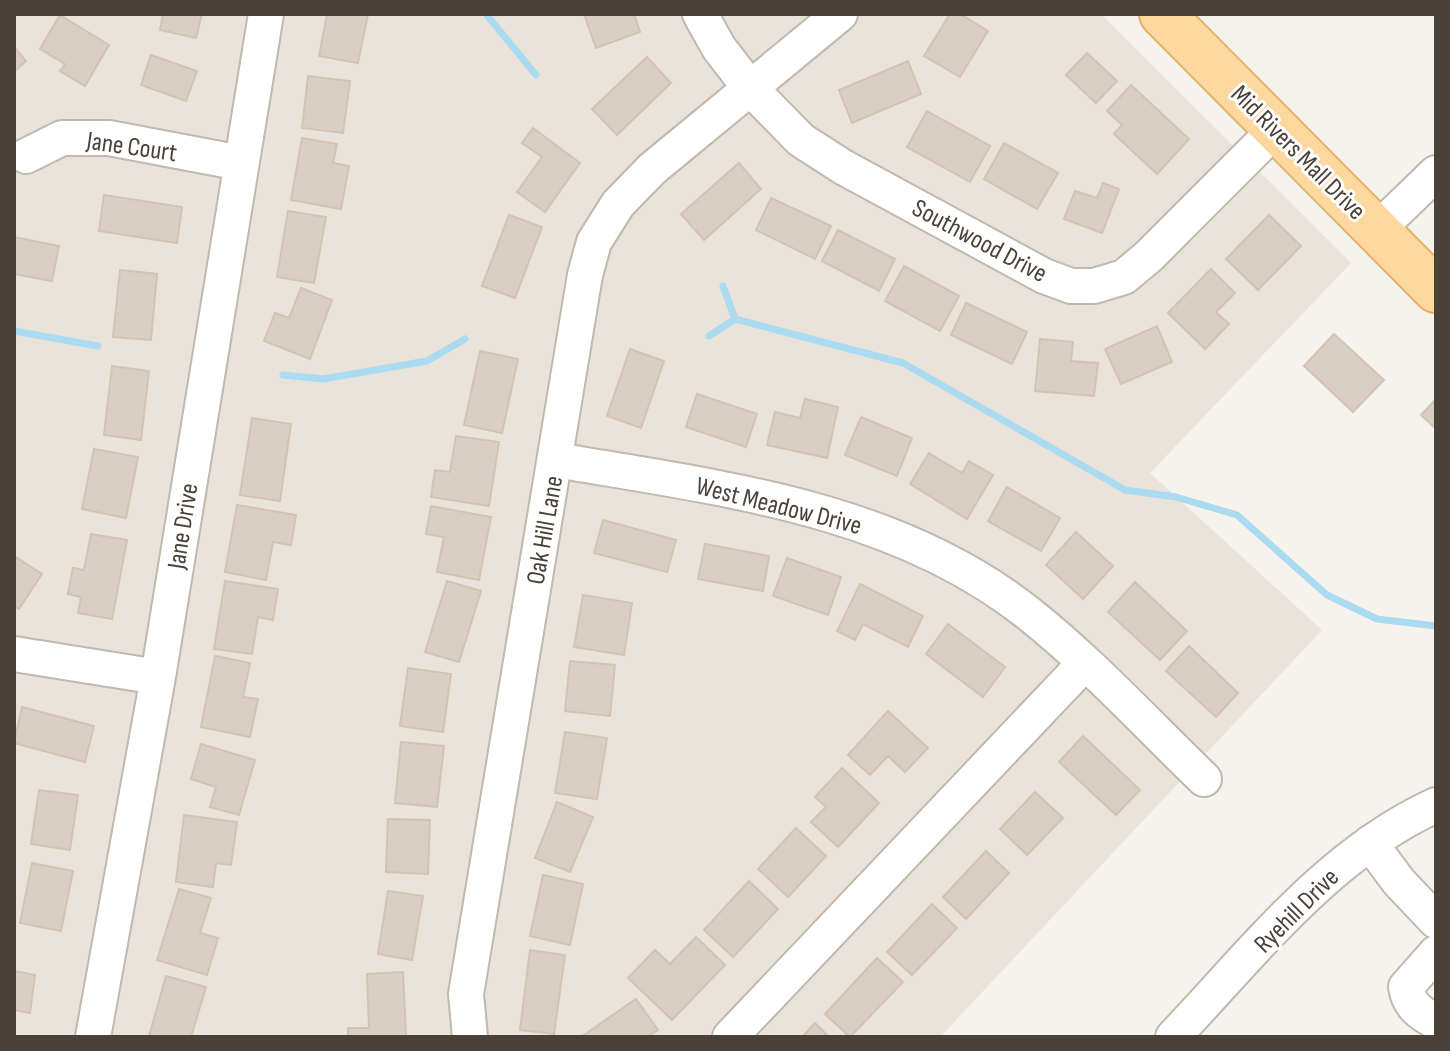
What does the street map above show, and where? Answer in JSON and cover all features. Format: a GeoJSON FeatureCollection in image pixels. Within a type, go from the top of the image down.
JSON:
{"type":"FeatureCollection","features":[{"type":"Feature","properties":{"kind":"main road","name":"Mid Rivers Mall Drive"},"geometry":{"type":"LineString","coordinates":[[1162,14],[1436,290]]}},
{"type":"Feature","properties":{"kind":"street","name":"Jane Drive"},"geometry":{"type":"LineString","coordinates":[[93,1037],[158,677],[266,14]]}},
{"type":"Feature","properties":{"kind":"street","name":"Southwood Drive"},"geometry":{"type":"LineString","coordinates":[[700,14],[719,48],[750,88],[777,119],[817,152],[1044,276],[1071,286],[1094,286],[1124,277],[1148,257],[1276,129]]}},
{"type":"Feature","properties":{"kind":"street","name":"Oak Hill Lane"},"geometry":{"type":"LineString","coordinates":[[470,1037],[466,994],[585,275],[594,242],[618,204],[652,169],[840,14]]}},
{"type":"Feature","properties":{"kind":"street","name":"Jane Court"},"geometry":{"type":"LineString","coordinates":[[26,156],[62,138],[109,138],[241,163]]}},
{"type":"Feature","properties":{"kind":"street"},"geometry":{"type":"LineString","coordinates":[[1377,230],[1435,175]]}},
{"type":"Feature","properties":{"kind":"street","name":"West Meadow Drive"},"geometry":{"type":"LineString","coordinates":[[556,460],[737,491],[819,510],[869,527],[967,573],[1027,612],[1204,779]]}},
{"type":"Feature","properties":{"kind":"street"},"geometry":{"type":"LineString","coordinates":[[14,654],[158,677]]}},
{"type":"Feature","properties":{"kind":"street"},"geometry":{"type":"LineString","coordinates":[[730,1037],[1084,664]]}},
{"type":"Feature","properties":{"kind":"street","name":"Ryehill Drive"},"geometry":{"type":"LineString","coordinates":[[1173,1037],[1316,886],[1388,829],[1436,805]]}},
{"type":"Feature","properties":{"kind":"street"},"geometry":{"type":"LineString","coordinates":[[1370,843],[1399,882],[1436,921]]}},
{"type":"Feature","properties":{"kind":"street"},"geometry":{"type":"LineString","coordinates":[[1436,953],[1406,987],[1408,999],[1419,1013],[1436,1022]]}},
{"type":"Feature","properties":{"kind":"shaded area"},"geometry":{"type":"Polygon","coordinates":[[[14,14],[1101,14],[1351,263],[1150,473],[1322,630],[940,1037],[14,1037],[14,14]]]}},
{"type":"Feature","properties":{"kind":"building"},"geometry":{"type":"Polygon","coordinates":[[[163,14],[202,14],[196,38],[160,30],[163,14]]]}},
{"type":"Feature","properties":{"kind":"building"},"geometry":{"type":"Polygon","coordinates":[[[327,14],[368,14],[358,63],[319,56],[327,14]]]}},
{"type":"Feature","properties":{"kind":"building"},"geometry":{"type":"Polygon","coordinates":[[[584,14],[634,14],[640,32],[596,48],[584,14]]]}},
{"type":"Feature","properties":{"kind":"building"},"geometry":{"type":"Polygon","coordinates":[[[950,14],[960,14],[988,31],[960,77],[924,56],[950,14]]]}},
{"type":"Feature","properties":{"kind":"building"},"geometry":{"type":"Polygon","coordinates":[[[60,15],[109,45],[85,86],[60,71],[65,64],[40,49],[60,15]]]}},
{"type":"Feature","properties":{"kind":"building"},"geometry":{"type":"Polygon","coordinates":[[[14,47],[26,61],[14,72],[14,47]]]}},
{"type":"Feature","properties":{"kind":"building"},"geometry":{"type":"Polygon","coordinates":[[[1087,53],[1117,81],[1096,103],[1066,75],[1087,53]]]}},
{"type":"Feature","properties":{"kind":"building"},"geometry":{"type":"Polygon","coordinates":[[[151,55],[197,71],[186,101],[141,85],[151,55]]]}},
{"type":"Feature","properties":{"kind":"building"},"geometry":{"type":"Polygon","coordinates":[[[647,57],[671,83],[617,135],[592,109],[647,57]]]}},
{"type":"Feature","properties":{"kind":"building"},"geometry":{"type":"Polygon","coordinates":[[[908,61],[921,94],[852,123],[839,90],[908,61]]]}},
{"type":"Feature","properties":{"kind":"building"},"geometry":{"type":"Polygon","coordinates":[[[308,76],[350,81],[343,133],[302,128],[308,76]]]}},
{"type":"Feature","properties":{"kind":"building"},"geometry":{"type":"Polygon","coordinates":[[[1131,85],[1189,139],[1157,174],[1114,134],[1122,125],[1107,111],[1131,85]]]}},
{"type":"Feature","properties":{"kind":"building"},"geometry":{"type":"Polygon","coordinates":[[[927,111],[990,146],[970,182],[907,147],[927,111]]]}},
{"type":"Feature","properties":{"kind":"building"},"geometry":{"type":"Polygon","coordinates":[[[533,128],[580,163],[545,212],[517,192],[542,157],[522,143],[533,128]]]}},
{"type":"Feature","properties":{"kind":"building"},"geometry":{"type":"Polygon","coordinates":[[[302,138],[337,144],[333,163],[349,166],[341,209],[291,200],[302,138]]]}},
{"type":"Feature","properties":{"kind":"building"},"geometry":{"type":"Polygon","coordinates":[[[1004,143],[1058,173],[1037,209],[984,179],[1004,143]]]}},
{"type":"Feature","properties":{"kind":"building"},"geometry":{"type":"Polygon","coordinates":[[[739,163],[761,189],[704,240],[681,214],[739,163]]]}},
{"type":"Feature","properties":{"kind":"building"},"geometry":{"type":"Polygon","coordinates":[[[1103,183],[1119,189],[1102,233],[1064,219],[1075,191],[1097,198],[1103,183]]]}},
{"type":"Feature","properties":{"kind":"building"},"geometry":{"type":"Polygon","coordinates":[[[104,195],[182,207],[177,243],[99,231],[104,195]]]}},
{"type":"Feature","properties":{"kind":"building"},"geometry":{"type":"Polygon","coordinates":[[[771,198],[831,226],[815,259],[756,230],[771,198]]]}},
{"type":"Feature","properties":{"kind":"building"},"geometry":{"type":"Polygon","coordinates":[[[288,211],[326,217],[314,283],[277,277],[288,211]]]}},
{"type":"Feature","properties":{"kind":"building"},"geometry":{"type":"Polygon","coordinates":[[[509,215],[542,227],[515,298],[482,286],[509,215]]]}},
{"type":"Feature","properties":{"kind":"building"},"geometry":{"type":"Polygon","coordinates":[[[1269,215],[1301,246],[1258,290],[1226,259],[1269,215]]]}},
{"type":"Feature","properties":{"kind":"building"},"geometry":{"type":"Polygon","coordinates":[[[838,230],[895,259],[879,291],[822,261],[838,230]]]}},
{"type":"Feature","properties":{"kind":"building"},"geometry":{"type":"Polygon","coordinates":[[[14,237],[59,246],[52,281],[14,274],[14,237]]]}},
{"type":"Feature","properties":{"kind":"building"},"geometry":{"type":"Polygon","coordinates":[[[904,266],[959,296],[940,331],[885,301],[904,266]]]}},
{"type":"Feature","properties":{"kind":"building"},"geometry":{"type":"Polygon","coordinates":[[[1211,269],[1235,293],[1216,312],[1229,324],[1205,349],[1168,313],[1211,269]]]}},
{"type":"Feature","properties":{"kind":"building"},"geometry":{"type":"Polygon","coordinates":[[[120,270],[157,274],[151,340],[113,337],[120,270]]]}},
{"type":"Feature","properties":{"kind":"building"},"geometry":{"type":"Polygon","coordinates":[[[301,288],[332,300],[310,359],[264,341],[275,313],[289,318],[301,288]]]}},
{"type":"Feature","properties":{"kind":"building"},"geometry":{"type":"Polygon","coordinates":[[[966,303],[1027,332],[1012,364],[951,335],[966,303]]]}},
{"type":"Feature","properties":{"kind":"building"},"geometry":{"type":"Polygon","coordinates":[[[1157,326],[1172,362],[1121,384],[1105,349],[1157,326]]]}},
{"type":"Feature","properties":{"kind":"building"},"geometry":{"type":"Polygon","coordinates":[[[1334,334],[1384,380],[1353,412],[1304,366],[1334,334]]]}},
{"type":"Feature","properties":{"kind":"building"},"geometry":{"type":"Polygon","coordinates":[[[1040,339],[1073,342],[1071,361],[1098,363],[1094,396],[1035,391],[1040,339]]]}},
{"type":"Feature","properties":{"kind":"building"},"geometry":{"type":"Polygon","coordinates":[[[630,349],[664,361],[641,428],[607,416],[630,349]]]}},
{"type":"Feature","properties":{"kind":"building"},"geometry":{"type":"Polygon","coordinates":[[[480,351],[518,359],[502,433],[464,425],[480,351]]]}},
{"type":"Feature","properties":{"kind":"building"},"geometry":{"type":"Polygon","coordinates":[[[112,366],[149,371],[141,440],[104,435],[112,366]]]}},
{"type":"Feature","properties":{"kind":"building"},"geometry":{"type":"Polygon","coordinates":[[[697,394],[757,414],[746,447],[686,427],[697,394]]]}},
{"type":"Feature","properties":{"kind":"building"},"geometry":{"type":"Polygon","coordinates":[[[805,399],[838,407],[827,458],[767,445],[775,412],[800,418],[805,399]]]}},
{"type":"Feature","properties":{"kind":"building"},"geometry":{"type":"Polygon","coordinates":[[[1436,399],[1436,429],[1421,415],[1436,399]]]}},
{"type":"Feature","properties":{"kind":"building"},"geometry":{"type":"Polygon","coordinates":[[[861,417],[912,438],[897,476],[845,455],[861,417]]]}},
{"type":"Feature","properties":{"kind":"building"},"geometry":{"type":"Polygon","coordinates":[[[252,418],[291,424],[280,501],[240,495],[252,418]]]}},
{"type":"Feature","properties":{"kind":"building"},"geometry":{"type":"Polygon","coordinates":[[[456,436],[499,442],[489,506],[431,497],[435,470],[450,472],[456,436]]]}},
{"type":"Feature","properties":{"kind":"building"},"geometry":{"type":"Polygon","coordinates":[[[94,449],[138,457],[126,518],[82,509],[94,449]]]}},
{"type":"Feature","properties":{"kind":"building"},"geometry":{"type":"Polygon","coordinates":[[[929,453],[962,473],[969,461],[993,475],[967,519],[910,484],[929,453]]]}},
{"type":"Feature","properties":{"kind":"building"},"geometry":{"type":"Polygon","coordinates":[[[1007,487],[1060,518],[1041,551],[988,521],[1007,487]]]}},
{"type":"Feature","properties":{"kind":"building"},"geometry":{"type":"Polygon","coordinates":[[[237,505],[296,515],[291,545],[273,542],[266,580],[225,572],[237,505]]]}},
{"type":"Feature","properties":{"kind":"building"},"geometry":{"type":"Polygon","coordinates":[[[431,506],[491,517],[479,580],[437,572],[444,537],[426,534],[431,506]]]}},
{"type":"Feature","properties":{"kind":"building"},"geometry":{"type":"Polygon","coordinates":[[[603,520],[676,540],[667,572],[594,553],[603,520]]]}},
{"type":"Feature","properties":{"kind":"building"},"geometry":{"type":"Polygon","coordinates":[[[1076,532],[1113,566],[1083,599],[1046,565],[1076,532]]]}},
{"type":"Feature","properties":{"kind":"building"},"geometry":{"type":"Polygon","coordinates":[[[91,534],[127,540],[112,619],[78,613],[81,597],[68,594],[73,568],[84,570],[91,534]]]}},
{"type":"Feature","properties":{"kind":"building"},"geometry":{"type":"Polygon","coordinates":[[[705,544],[769,556],[763,591],[698,579],[705,544]]]}},
{"type":"Feature","properties":{"kind":"building"},"geometry":{"type":"Polygon","coordinates":[[[14,556],[42,574],[19,609],[14,606],[14,556]]]}},
{"type":"Feature","properties":{"kind":"building"},"geometry":{"type":"Polygon","coordinates":[[[787,558],[841,577],[828,615],[773,596],[787,558]]]}},
{"type":"Feature","properties":{"kind":"building"},"geometry":{"type":"Polygon","coordinates":[[[225,581],[278,589],[273,620],[258,617],[252,654],[214,649],[225,581]]]}},
{"type":"Feature","properties":{"kind":"building"},"geometry":{"type":"Polygon","coordinates":[[[447,581],[481,591],[459,662],[425,652],[447,581]]]}},
{"type":"Feature","properties":{"kind":"building"},"geometry":{"type":"Polygon","coordinates":[[[1135,582],[1187,631],[1160,660],[1108,612],[1135,582]]]}},
{"type":"Feature","properties":{"kind":"building"},"geometry":{"type":"Polygon","coordinates":[[[860,584],[923,616],[908,647],[863,624],[855,640],[837,631],[860,584]]]}},
{"type":"Feature","properties":{"kind":"building"},"geometry":{"type":"Polygon","coordinates":[[[583,595],[632,603],[624,655],[574,647],[583,595]]]}},
{"type":"Feature","properties":{"kind":"building"},"geometry":{"type":"Polygon","coordinates":[[[948,624],[1005,667],[983,697],[926,654],[948,624]]]}},
{"type":"Feature","properties":{"kind":"building"},"geometry":{"type":"Polygon","coordinates":[[[1189,646],[1238,693],[1216,717],[1166,671],[1189,646]]]}},
{"type":"Feature","properties":{"kind":"building"},"geometry":{"type":"Polygon","coordinates":[[[215,656],[250,663],[243,697],[258,699],[250,737],[201,727],[215,656]]]}},
{"type":"Feature","properties":{"kind":"building"},"geometry":{"type":"Polygon","coordinates":[[[570,661],[615,665],[610,716],[565,711],[570,661]]]}},
{"type":"Feature","properties":{"kind":"building"},"geometry":{"type":"Polygon","coordinates":[[[408,668],[451,674],[443,732],[400,726],[408,668]]]}},
{"type":"Feature","properties":{"kind":"building"},"geometry":{"type":"Polygon","coordinates":[[[22,707],[94,726],[85,762],[14,743],[22,707]]]}},
{"type":"Feature","properties":{"kind":"building"},"geometry":{"type":"Polygon","coordinates":[[[888,711],[928,748],[905,772],[888,756],[870,775],[848,755],[888,711]]]}},
{"type":"Feature","properties":{"kind":"building"},"geometry":{"type":"Polygon","coordinates":[[[565,732],[607,738],[597,799],[555,793],[565,732]]]}},
{"type":"Feature","properties":{"kind":"building"},"geometry":{"type":"Polygon","coordinates":[[[1083,736],[1140,790],[1116,815],[1059,762],[1083,736]]]}},
{"type":"Feature","properties":{"kind":"building"},"geometry":{"type":"Polygon","coordinates":[[[401,742],[444,746],[437,807],[395,803],[401,742]]]}},
{"type":"Feature","properties":{"kind":"building"},"geometry":{"type":"Polygon","coordinates":[[[201,744],[255,760],[239,815],[210,807],[216,787],[191,779],[201,744]]]}},
{"type":"Feature","properties":{"kind":"building"},"geometry":{"type":"Polygon","coordinates":[[[842,768],[879,803],[838,847],[811,822],[826,807],[815,797],[842,768]]]}},
{"type":"Feature","properties":{"kind":"building"},"geometry":{"type":"Polygon","coordinates":[[[39,790],[78,795],[70,850],[31,844],[39,790]]]}},
{"type":"Feature","properties":{"kind":"building"},"geometry":{"type":"Polygon","coordinates":[[[1035,792],[1063,818],[1027,855],[1000,829],[1035,792]]]}},
{"type":"Feature","properties":{"kind":"building"},"geometry":{"type":"Polygon","coordinates":[[[557,802],[593,817],[570,872],[535,858],[557,802]]]}},
{"type":"Feature","properties":{"kind":"building"},"geometry":{"type":"Polygon","coordinates":[[[184,815],[237,822],[231,865],[216,863],[213,887],[176,882],[184,815]]]}},
{"type":"Feature","properties":{"kind":"building"},"geometry":{"type":"Polygon","coordinates":[[[388,819],[430,820],[428,874],[386,872],[388,819]]]}},
{"type":"Feature","properties":{"kind":"building"},"geometry":{"type":"Polygon","coordinates":[[[796,828],[826,856],[788,897],[758,869],[796,828]]]}},
{"type":"Feature","properties":{"kind":"building"},"geometry":{"type":"Polygon","coordinates":[[[986,851],[1009,873],[966,919],[943,897],[986,851]]]}},
{"type":"Feature","properties":{"kind":"building"},"geometry":{"type":"Polygon","coordinates":[[[32,863],[73,871],[61,931],[20,923],[32,863]]]}},
{"type":"Feature","properties":{"kind":"building"},"geometry":{"type":"Polygon","coordinates":[[[543,875],[583,884],[570,945],[530,936],[543,875]]]}},
{"type":"Feature","properties":{"kind":"building"},"geometry":{"type":"Polygon","coordinates":[[[749,881],[778,909],[733,957],[704,930],[749,881]]]}},
{"type":"Feature","properties":{"kind":"building"},"geometry":{"type":"Polygon","coordinates":[[[179,889],[211,898],[200,933],[218,938],[207,975],[157,960],[179,889]]]}},
{"type":"Feature","properties":{"kind":"building"},"geometry":{"type":"Polygon","coordinates":[[[388,891],[423,896],[412,960],[378,954],[388,891]]]}},
{"type":"Feature","properties":{"kind":"building"},"geometry":{"type":"Polygon","coordinates":[[[932,904],[957,928],[912,975],[887,952],[932,904]]]}},
{"type":"Feature","properties":{"kind":"building"},"geometry":{"type":"Polygon","coordinates":[[[696,937],[725,965],[672,1020],[628,978],[655,950],[670,964],[696,937]]]}},
{"type":"Feature","properties":{"kind":"building"},"geometry":{"type":"Polygon","coordinates":[[[530,950],[565,955],[554,1034],[520,1030],[530,950]]]}},
{"type":"Feature","properties":{"kind":"building"},"geometry":{"type":"Polygon","coordinates":[[[877,958],[903,982],[850,1037],[825,1014],[877,958]]]}},
{"type":"Feature","properties":{"kind":"building"},"geometry":{"type":"Polygon","coordinates":[[[14,971],[35,975],[30,1013],[14,1010],[14,971]]]}},
{"type":"Feature","properties":{"kind":"building"},"geometry":{"type":"Polygon","coordinates":[[[403,972],[406,1037],[348,1037],[348,1028],[369,1028],[367,974],[403,972]]]}},
{"type":"Feature","properties":{"kind":"building"},"geometry":{"type":"Polygon","coordinates":[[[166,976],[206,987],[191,1037],[149,1036],[166,976]]]}},
{"type":"Feature","properties":{"kind":"building"},"geometry":{"type":"Polygon","coordinates":[[[636,999],[658,1030],[647,1037],[581,1037],[636,999]]]}},
{"type":"Feature","properties":{"kind":"building"},"geometry":{"type":"Polygon","coordinates":[[[815,1023],[829,1037],[802,1037],[815,1023]]]}},
{"type":"Feature","properties":{"kind":"waterway"},"geometry":{"type":"LineString","coordinates":[[486,14],[536,75]]}},
{"type":"Feature","properties":{"kind":"waterway"},"geometry":{"type":"LineString","coordinates":[[723,286],[735,319]]}},
{"type":"Feature","properties":{"kind":"waterway"},"geometry":{"type":"LineString","coordinates":[[709,336],[735,319],[903,363],[1125,490],[1176,497],[1237,515],[1327,595],[1377,619],[1436,626]]}},
{"type":"Feature","properties":{"kind":"waterway"},"geometry":{"type":"LineString","coordinates":[[14,331],[98,346]]}},
{"type":"Feature","properties":{"kind":"waterway"},"geometry":{"type":"LineString","coordinates":[[283,375],[323,379],[427,361],[465,339]]}}]}
